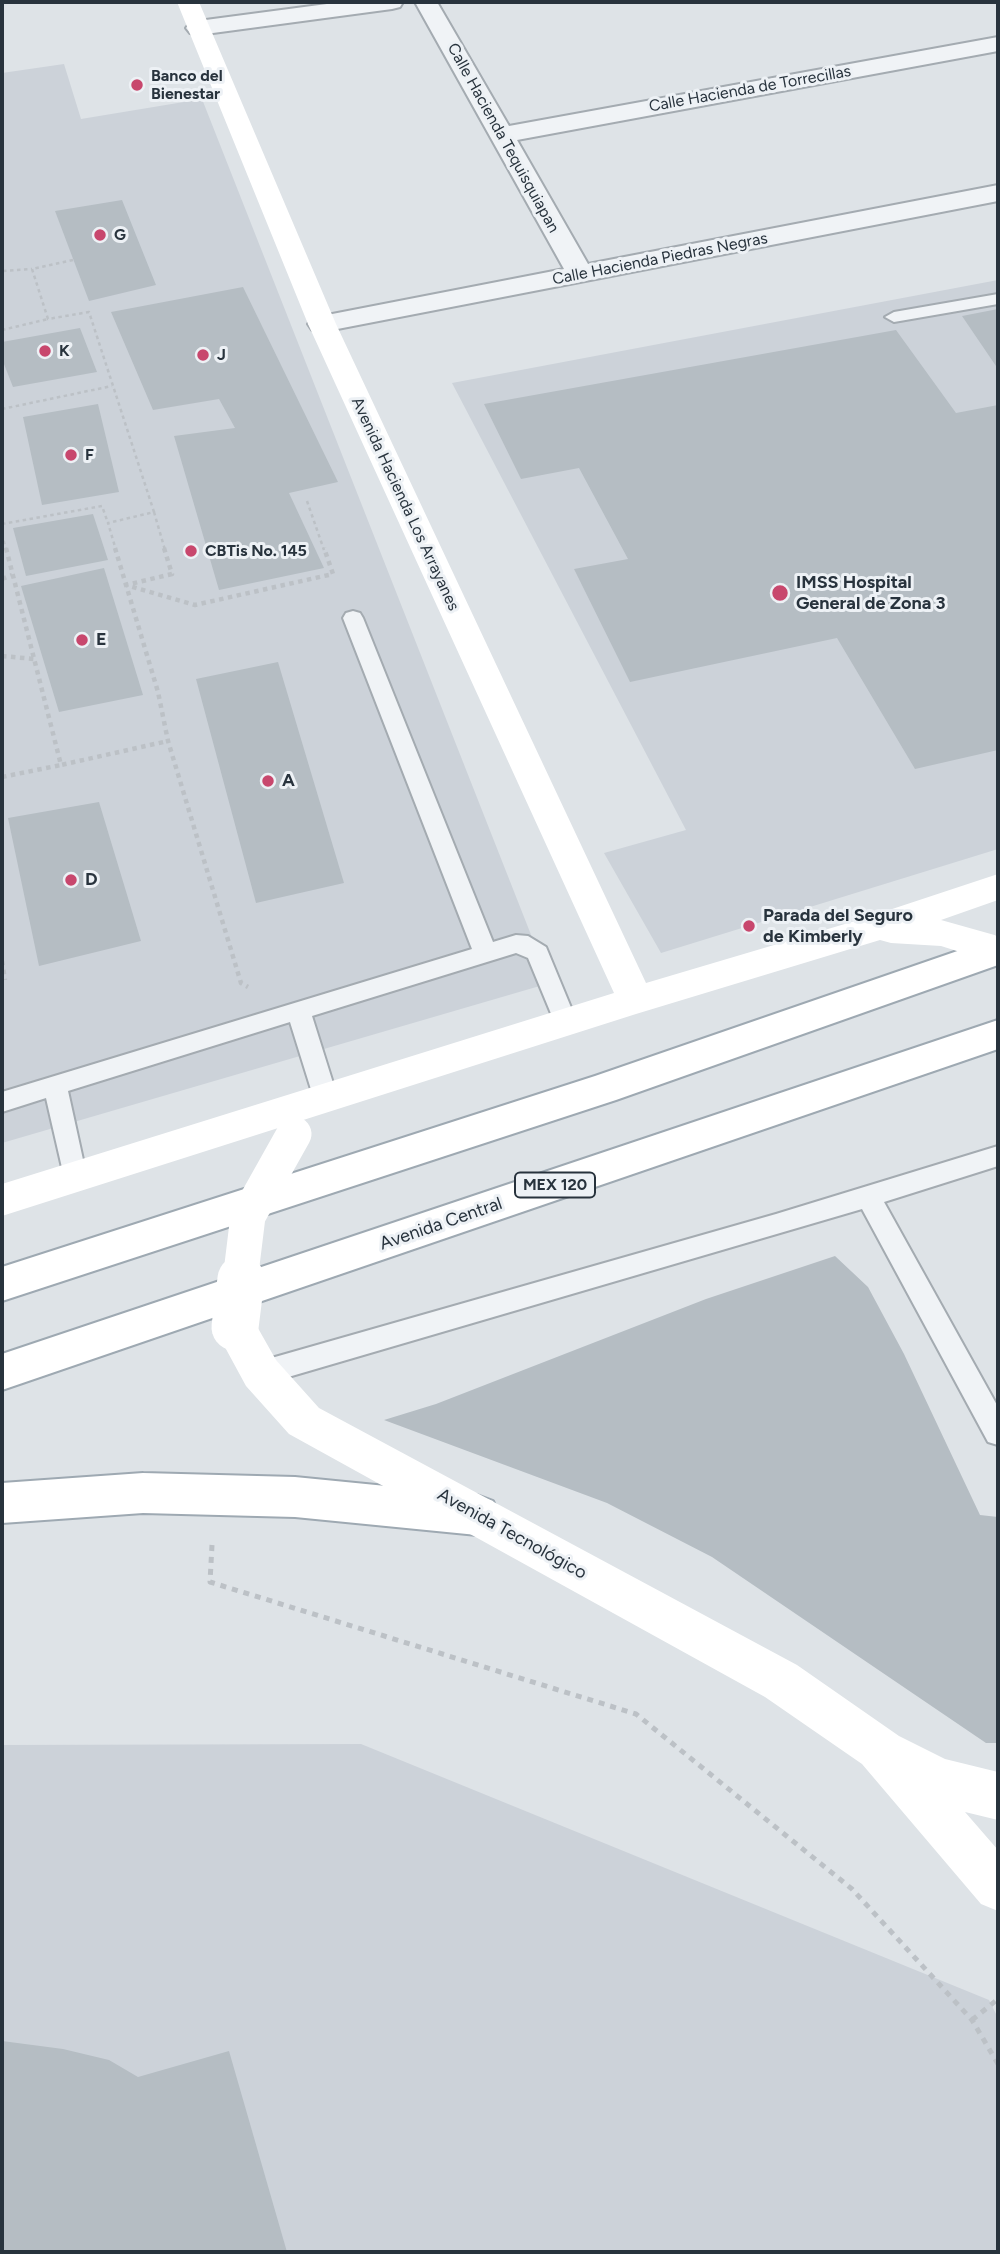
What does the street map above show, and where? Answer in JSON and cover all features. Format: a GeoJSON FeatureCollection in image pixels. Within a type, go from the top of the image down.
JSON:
{"type":"FeatureCollection","features":[{"type":"Feature","properties":{"kind":"street"},"geometry":{"type":"LineString","coordinates":[[193,15],[392,2]]}},
{"type":"Feature","properties":{"kind":"street","name":"Calle Hacienda Tequisquiapan"},"geometry":{"type":"LineString","coordinates":[[426,2],[580,275]]}},
{"type":"Feature","properties":{"kind":"street","name":"Avenida Hacienda Los Arrayanes"},"geometry":{"type":"LineString","coordinates":[[193,15],[322,324],[636,1000]]}},
{"type":"Feature","properties":{"kind":"street","name":"Calle Hacienda de Torrecillas"},"geometry":{"type":"LineString","coordinates":[[502,135],[998,44]]}},
{"type":"Feature","properties":{"kind":"street","name":"Calle Hacienda Piedras Negras"},"geometry":{"type":"LineString","coordinates":[[322,324],[998,193]]}},
{"type":"Feature","properties":{"kind":"street"},"geometry":{"type":"LineString","coordinates":[[2,1200],[565,1022],[872,929],[998,887]]}},
{"type":"Feature","properties":{"kind":"street"},"geometry":{"type":"LineString","coordinates":[[872,929],[941,933],[998,951]]}},
{"type":"Feature","properties":{"kind":"street"},"geometry":{"type":"LineString","coordinates":[[2,1284],[603,1089],[998,951]]}},
{"type":"Feature","properties":{"kind":"street","name":"Avenida Central"},"geometry":{"type":"LineString","coordinates":[[2,1372],[998,1034]]}},
{"type":"Feature","properties":{"kind":"street","name":"Avenida Tecnológico"},"geometry":{"type":"LineString","coordinates":[[326,1099],[294,1133],[248,1216],[235,1327],[261,1373],[304,1421],[781,1681],[878,1748],[998,1887]]}},
{"type":"Feature","properties":{"kind":"street"},"geometry":{"type":"LineString","coordinates":[[2,1503],[143,1493],[295,1497],[477,1515]]}},
{"type":"Feature","properties":{"kind":"street"},"geometry":{"type":"LineString","coordinates":[[878,1748],[937,1781],[998,1796]]}},
{"type":"Feature","properties":{"kind":"lane"},"geometry":{"type":"LineString","coordinates":[[894,317],[998,299]]}},
{"type":"Feature","properties":{"kind":"lane"},"geometry":{"type":"LineString","coordinates":[[353,618],[486,954]]}},
{"type":"Feature","properties":{"kind":"lane"},"geometry":{"type":"LineString","coordinates":[[2,1102],[516,944],[528,945],[538,953],[565,1022]]}},
{"type":"Feature","properties":{"kind":"lane"},"geometry":{"type":"LineString","coordinates":[[299,1012],[326,1099]]}},
{"type":"Feature","properties":{"kind":"lane"},"geometry":{"type":"LineString","coordinates":[[55,1086],[75,1178]]}},
{"type":"Feature","properties":{"kind":"lane"},"geometry":{"type":"LineString","coordinates":[[261,1373],[998,1156]]}},
{"type":"Feature","properties":{"kind":"lane"},"geometry":{"type":"LineString","coordinates":[[868,1196],[998,1433]]}},
{"type":"Feature","properties":{"kind":"path"},"geometry":{"type":"LineString","coordinates":[[3,271],[32,269],[73,260]]}},
{"type":"Feature","properties":{"kind":"path"},"geometry":{"type":"LineString","coordinates":[[32,269],[48,319]]}},
{"type":"Feature","properties":{"kind":"path"},"geometry":{"type":"LineString","coordinates":[[2,330],[89,312],[172,574],[126,585]]}},
{"type":"Feature","properties":{"kind":"path"},"geometry":{"type":"LineString","coordinates":[[2,409],[112,386]]}},
{"type":"Feature","properties":{"kind":"path"},"geometry":{"type":"LineString","coordinates":[[126,585],[195,606],[333,574],[307,500]]}},
{"type":"Feature","properties":{"kind":"path"},"geometry":{"type":"LineString","coordinates":[[2,524],[102,506],[158,692],[168,741],[241,983],[299,1012]]}},
{"type":"Feature","properties":{"kind":"path"},"geometry":{"type":"LineString","coordinates":[[108,523],[154,512]]}},
{"type":"Feature","properties":{"kind":"path"},"geometry":{"type":"LineString","coordinates":[[2,534],[61,765]]}},
{"type":"Feature","properties":{"kind":"path"},"geometry":{"type":"LineString","coordinates":[[2,579],[12,575]]}},
{"type":"Feature","properties":{"kind":"path"},"geometry":{"type":"LineString","coordinates":[[2,656],[34,659]]}},
{"type":"Feature","properties":{"kind":"path"},"geometry":{"type":"LineString","coordinates":[[2,777],[168,741]]}},
{"type":"Feature","properties":{"kind":"path"},"geometry":{"type":"LineString","coordinates":[[2,961],[5,980]]}},
{"type":"Feature","properties":{"kind":"path"},"geometry":{"type":"LineString","coordinates":[[214,1495],[210,1582],[636,1714],[852,1889],[972,2020],[998,2064]]}},
{"type":"Feature","properties":{"kind":"path"},"geometry":{"type":"LineString","coordinates":[[972,2020],[998,1999]]}},
{"type":"Feature","properties":{"kind":"shaded area","name":"CBTis No. 145"},"geometry":{"type":"Polygon","coordinates":[[[64,64],[81,119],[202,99],[550,983],[2,1143],[2,73],[64,64]]]}},
{"type":"Feature","properties":{"kind":"shaded area","name":"IMSS Hospital General de Zona 3"},"geometry":{"type":"Polygon","coordinates":[[[998,280],[998,849],[661,953],[604,853],[686,830],[452,383],[998,280]]]}},
{"type":"Feature","properties":{"kind":"shaded area"},"geometry":{"type":"Polygon","coordinates":[[[361,1744],[989,2000],[998,2018],[998,2252],[2,2252],[2,1745],[361,1744]]]}},
{"type":"Feature","properties":{"kind":"building","name":"G"},"geometry":{"type":"Polygon","coordinates":[[[122,200],[156,285],[89,301],[55,211],[122,200]]]}},
{"type":"Feature","properties":{"kind":"building"},"geometry":{"type":"Polygon","coordinates":[[[243,287],[338,482],[289,493],[324,568],[219,590],[174,436],[235,428],[219,399],[153,410],[111,312],[243,287]]]}},
{"type":"Feature","properties":{"kind":"building"},"geometry":{"type":"Polygon","coordinates":[[[998,309],[998,369],[962,316],[998,309]]]}},
{"type":"Feature","properties":{"kind":"building","name":"K"},"geometry":{"type":"Polygon","coordinates":[[[80,328],[97,372],[13,387],[2,359],[2,342],[80,328]]]}},
{"type":"Feature","properties":{"kind":"building"},"geometry":{"type":"Polygon","coordinates":[[[896,330],[956,413],[998,405],[998,750],[915,769],[837,638],[630,682],[574,569],[628,559],[579,468],[521,479],[484,404],[896,330]]]}},
{"type":"Feature","properties":{"kind":"building","name":"F"},"geometry":{"type":"Polygon","coordinates":[[[98,404],[119,492],[42,505],[23,417],[98,404]]]}},
{"type":"Feature","properties":{"kind":"building"},"geometry":{"type":"Polygon","coordinates":[[[93,514],[108,560],[26,576],[13,528],[93,514]]]}},
{"type":"Feature","properties":{"kind":"building","name":"E"},"geometry":{"type":"Polygon","coordinates":[[[104,568],[143,695],[59,712],[21,586],[104,568]]]}},
{"type":"Feature","properties":{"kind":"building","name":"A"},"geometry":{"type":"Polygon","coordinates":[[[278,662],[344,883],[256,903],[196,679],[278,662]]]}},
{"type":"Feature","properties":{"kind":"building","name":"D"},"geometry":{"type":"Polygon","coordinates":[[[99,802],[141,941],[39,966],[8,818],[99,802]]]}},
{"type":"Feature","properties":{"kind":"building"},"geometry":{"type":"Polygon","coordinates":[[[835,1256],[868,1287],[904,1354],[980,1515],[998,1517],[998,1743],[986,1743],[712,1557],[607,1503],[384,1420],[436,1404],[706,1299],[835,1256]]]}},
{"type":"Feature","properties":{"kind":"building"},"geometry":{"type":"Polygon","coordinates":[[[2,2041],[63,2049],[109,2060],[138,2077],[229,2051],[287,2252],[2,2252],[2,2041]]]}},
{"type":"Feature","properties":{"kind":"place","name":"Banco del Bienestar"},"geometry":{"type":"Point","coordinates":[137,85]}},
{"type":"Feature","properties":{"kind":"place","name":"G"},"geometry":{"type":"Point","coordinates":[100,235]}},
{"type":"Feature","properties":{"kind":"place","name":"K"},"geometry":{"type":"Point","coordinates":[45,351]}},
{"type":"Feature","properties":{"kind":"place","name":"J"},"geometry":{"type":"Point","coordinates":[203,355]}},
{"type":"Feature","properties":{"kind":"place","name":"F"},"geometry":{"type":"Point","coordinates":[71,455]}},
{"type":"Feature","properties":{"kind":"place","name":"CBTis No. 145"},"geometry":{"type":"Point","coordinates":[191,551]}},
{"type":"Feature","properties":{"kind":"place","name":"IMSS Hospital General de Zona 3"},"geometry":{"type":"Point","coordinates":[780,593]}},
{"type":"Feature","properties":{"kind":"place","name":"E"},"geometry":{"type":"Point","coordinates":[82,640]}},
{"type":"Feature","properties":{"kind":"place","name":"A"},"geometry":{"type":"Point","coordinates":[268,781]}},
{"type":"Feature","properties":{"kind":"place","name":"D"},"geometry":{"type":"Point","coordinates":[71,880]}},
{"type":"Feature","properties":{"kind":"place","name":"Parada del Seguro de Kimberly"},"geometry":{"type":"Point","coordinates":[749,926]}}]}
